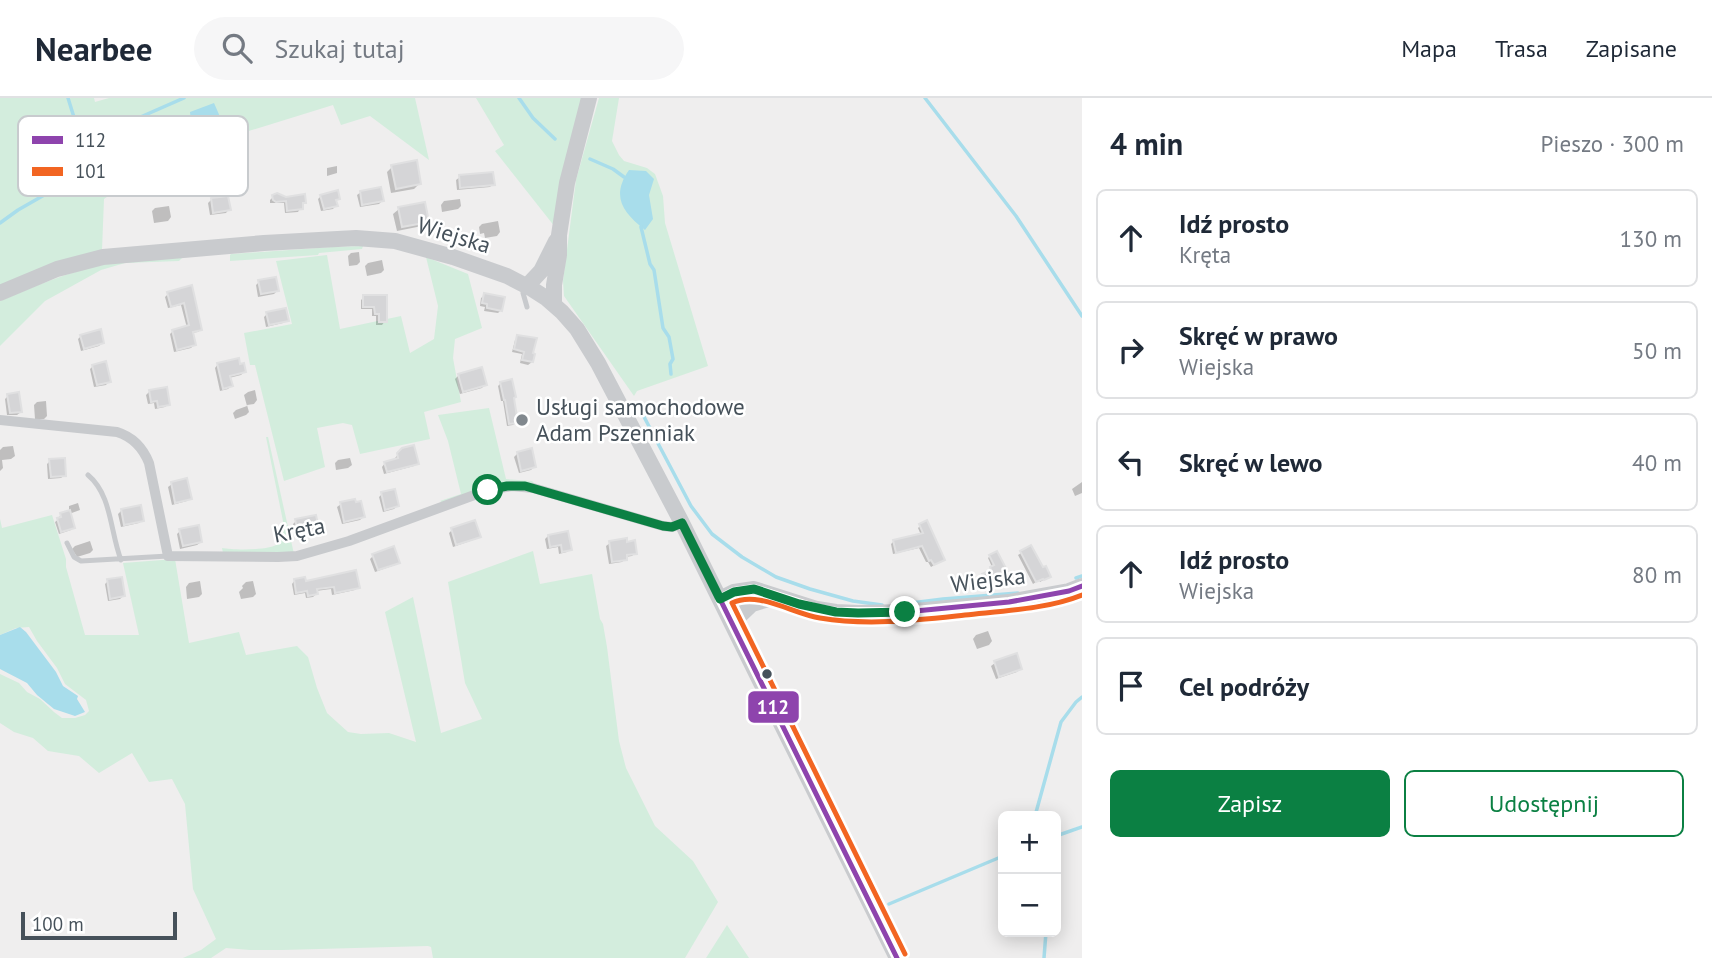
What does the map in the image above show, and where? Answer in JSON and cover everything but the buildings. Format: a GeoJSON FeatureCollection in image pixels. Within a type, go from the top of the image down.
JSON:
{"type":"FeatureCollection","features":[{"type":"Feature","properties":{"kind":"street"},"geometry":{"type":"LineString","coordinates":[[554,304],[559,235],[567,183],[589,98]]}},
{"type":"Feature","properties":{"kind":"street"},"geometry":{"type":"LineString","coordinates":[[527,286],[541,271],[559,235]]}},
{"type":"Feature","properties":{"kind":"street","name":"Wiejska"},"geometry":{"type":"LineString","coordinates":[[0,293],[57,269],[103,257],[343,238],[378,239],[415,246],[493,271],[527,286],[554,304],[577,329],[592,353],[682,523],[897,958]]}},
{"type":"Feature","properties":{"kind":"street"},"geometry":{"type":"LineString","coordinates":[[0,420],[117,432],[135,442],[149,463],[168,556]]}},
{"type":"Feature","properties":{"kind":"street","name":"Kręta"},"geometry":{"type":"LineString","coordinates":[[168,556],[297,556],[349,541],[478,494],[512,486],[533,488],[663,526],[672,527],[682,523]]}},
{"type":"Feature","properties":{"kind":"street","name":"Wiejska"},"geometry":{"type":"LineString","coordinates":[[720,599],[734,592],[754,589],[817,609],[836,612],[905,612],[1009,602],[1069,591],[1082,586]]}},
{"type":"Feature","properties":{"kind":"street"},"geometry":{"type":"LineString","coordinates":[[732,623],[752,604],[775,597]]}},
{"type":"Feature","properties":{"kind":"lane"},"geometry":{"type":"LineString","coordinates":[[527,286],[523,291],[527,307]]}},
{"type":"Feature","properties":{"kind":"lane"},"geometry":{"type":"LineString","coordinates":[[88,475],[103,496],[121,560]]}},
{"type":"Feature","properties":{"kind":"lane"},"geometry":{"type":"LineString","coordinates":[[67,543],[74,557],[81,561],[168,556]]}},
{"type":"Feature","properties":{"kind":"green space"},"geometry":{"type":"Polygon","coordinates":[[[0,98],[94,98],[95,102],[109,98],[415,98],[429,160],[370,116],[341,125],[333,105],[248,131],[248,116],[18,116],[18,196],[108,196],[104,199],[102,250],[0,286],[0,98]]]}},
{"type":"Feature","properties":{"kind":"green space"},"geometry":{"type":"Polygon","coordinates":[[[476,98],[582,98],[555,227],[495,151],[504,145],[476,98]]]}},
{"type":"Feature","properties":{"kind":"green space"},"geometry":{"type":"Polygon","coordinates":[[[599,98],[619,98],[612,141],[619,155],[624,161],[647,168],[655,174],[663,196],[665,223],[708,366],[637,391],[634,396],[564,296],[563,281],[576,180],[599,98]]]}},
{"type":"Feature","properties":{"kind":"green space"},"geometry":{"type":"Polygon","coordinates":[[[363,246],[362,249],[318,255],[230,261],[231,254],[363,246]]]}},
{"type":"Feature","properties":{"kind":"green space"},"geometry":{"type":"Polygon","coordinates":[[[327,255],[340,329],[401,316],[410,353],[434,339],[438,306],[426,257],[468,274],[482,328],[455,339],[453,358],[461,402],[424,412],[430,439],[360,454],[352,425],[343,423],[317,428],[325,467],[284,481],[255,365],[250,365],[244,333],[292,324],[276,261],[327,255]]]}},
{"type":"Feature","properties":{"kind":"green space"},"geometry":{"type":"Polygon","coordinates":[[[183,257],[179,261],[125,263],[101,270],[45,301],[0,346],[0,301],[93,267],[116,263],[183,257]]]}},
{"type":"Feature","properties":{"kind":"green space"},"geometry":{"type":"Polygon","coordinates":[[[489,408],[506,479],[532,481],[536,485],[443,503],[440,501],[461,494],[448,441],[438,415],[489,408]]]}},
{"type":"Feature","properties":{"kind":"green space"},"geometry":{"type":"Polygon","coordinates":[[[266,437],[294,554],[223,553],[222,548],[260,549],[275,546],[281,540],[284,526],[266,437]]]}},
{"type":"Feature","properties":{"kind":"green space"},"geometry":{"type":"Polygon","coordinates":[[[52,515],[85,635],[139,635],[123,563],[175,559],[189,643],[239,632],[246,655],[297,646],[308,657],[327,713],[348,732],[389,733],[416,742],[385,612],[413,597],[441,733],[482,719],[465,683],[448,582],[533,551],[540,584],[592,574],[607,647],[619,741],[626,768],[655,826],[693,861],[718,902],[685,958],[433,958],[431,947],[428,946],[282,950],[226,948],[211,958],[183,958],[216,939],[193,889],[185,804],[172,779],[149,782],[132,753],[99,773],[79,756],[48,751],[33,738],[14,732],[0,723],[0,674],[19,683],[62,718],[75,718],[89,711],[86,700],[65,684],[29,627],[16,628],[0,635],[0,519],[2,528],[52,515]]]}},
{"type":"Feature","properties":{"kind":"green space"},"geometry":{"type":"Polygon","coordinates":[[[727,925],[749,958],[706,958],[727,925]]]}},
{"type":"Feature","properties":{"kind":"water"},"geometry":{"type":"Polygon","coordinates":[[[214,103],[220,116],[191,116],[190,112],[214,103]]]}},
{"type":"Feature","properties":{"kind":"water"},"geometry":{"type":"Polygon","coordinates":[[[629,170],[646,171],[654,179],[649,195],[653,219],[645,230],[630,217],[620,196],[629,170]]]}},
{"type":"Feature","properties":{"kind":"water"},"geometry":{"type":"Polygon","coordinates":[[[20,627],[56,672],[63,686],[78,696],[77,699],[85,712],[75,716],[54,709],[27,683],[0,669],[0,635],[20,627]]]}},
{"type":"Feature","properties":{"kind":"waterway"},"geometry":{"type":"LineString","coordinates":[[68,98],[74,116]]}},
{"type":"Feature","properties":{"kind":"waterway"},"geometry":{"type":"LineString","coordinates":[[143,116],[184,98]]}},
{"type":"Feature","properties":{"kind":"waterway"},"geometry":{"type":"LineString","coordinates":[[519,98],[533,118],[555,139]]}},
{"type":"Feature","properties":{"kind":"waterway"},"geometry":{"type":"LineString","coordinates":[[925,98],[1016,216],[1082,316]]}},
{"type":"Feature","properties":{"kind":"waterway"},"geometry":{"type":"LineString","coordinates":[[590,159],[624,177]]}},
{"type":"Feature","properties":{"kind":"waterway"},"geometry":{"type":"LineString","coordinates":[[0,223],[42,196]]}},
{"type":"Feature","properties":{"kind":"waterway"},"geometry":{"type":"LineString","coordinates":[[641,227],[654,270],[663,328],[669,337],[673,359],[670,364],[671,374]]}},
{"type":"Feature","properties":{"kind":"waterway"},"geometry":{"type":"LineString","coordinates":[[642,413],[691,506],[712,534],[742,557],[776,577],[853,601],[882,605]]}},
{"type":"Feature","properties":{"kind":"waterway"},"geometry":{"type":"LineString","coordinates":[[1076,578],[1082,576]]}},
{"type":"Feature","properties":{"kind":"waterway"},"geometry":{"type":"LineString","coordinates":[[903,604],[1018,593]]}},
{"type":"Feature","properties":{"kind":"waterway"},"geometry":{"type":"LineString","coordinates":[[1036,811],[1061,722],[1082,697]]}},
{"type":"Feature","properties":{"kind":"waterway"},"geometry":{"type":"LineString","coordinates":[[1061,834],[1082,827]]}},
{"type":"Feature","properties":{"kind":"waterway"},"geometry":{"type":"LineString","coordinates":[[889,904],[998,858]]}},
{"type":"Feature","properties":{"kind":"waterway"},"geometry":{"type":"LineString","coordinates":[[1044,958],[1046,937]]}},
{"type":"Feature","properties":{"kind":"transit line","name":"112"},"geometry":{"type":"LineString","coordinates":[[897,958],[720,599],[734,592],[754,589],[817,609],[836,612],[905,612],[1009,602],[1069,591],[1082,586]]}},
{"type":"Feature","properties":{"kind":"transit line","name":"101"},"geometry":{"type":"LineString","coordinates":[[905,954],[732,603],[753,599],[820,618],[874,622],[1025,609],[1082,595]]}},
{"type":"Feature","properties":{"kind":"place","name":"Usługi samochodowe Adam Pszenniak"},"geometry":{"type":"Point","coordinates":[522,420]}},
{"type":"Feature","properties":{"kind":"route"},"geometry":{"type":"LineString","coordinates":[[488,490],[525,486],[663,526],[672,527],[682,523],[720,599],[734,592],[754,589],[799,604],[836,612],[905,612]]}}]}
